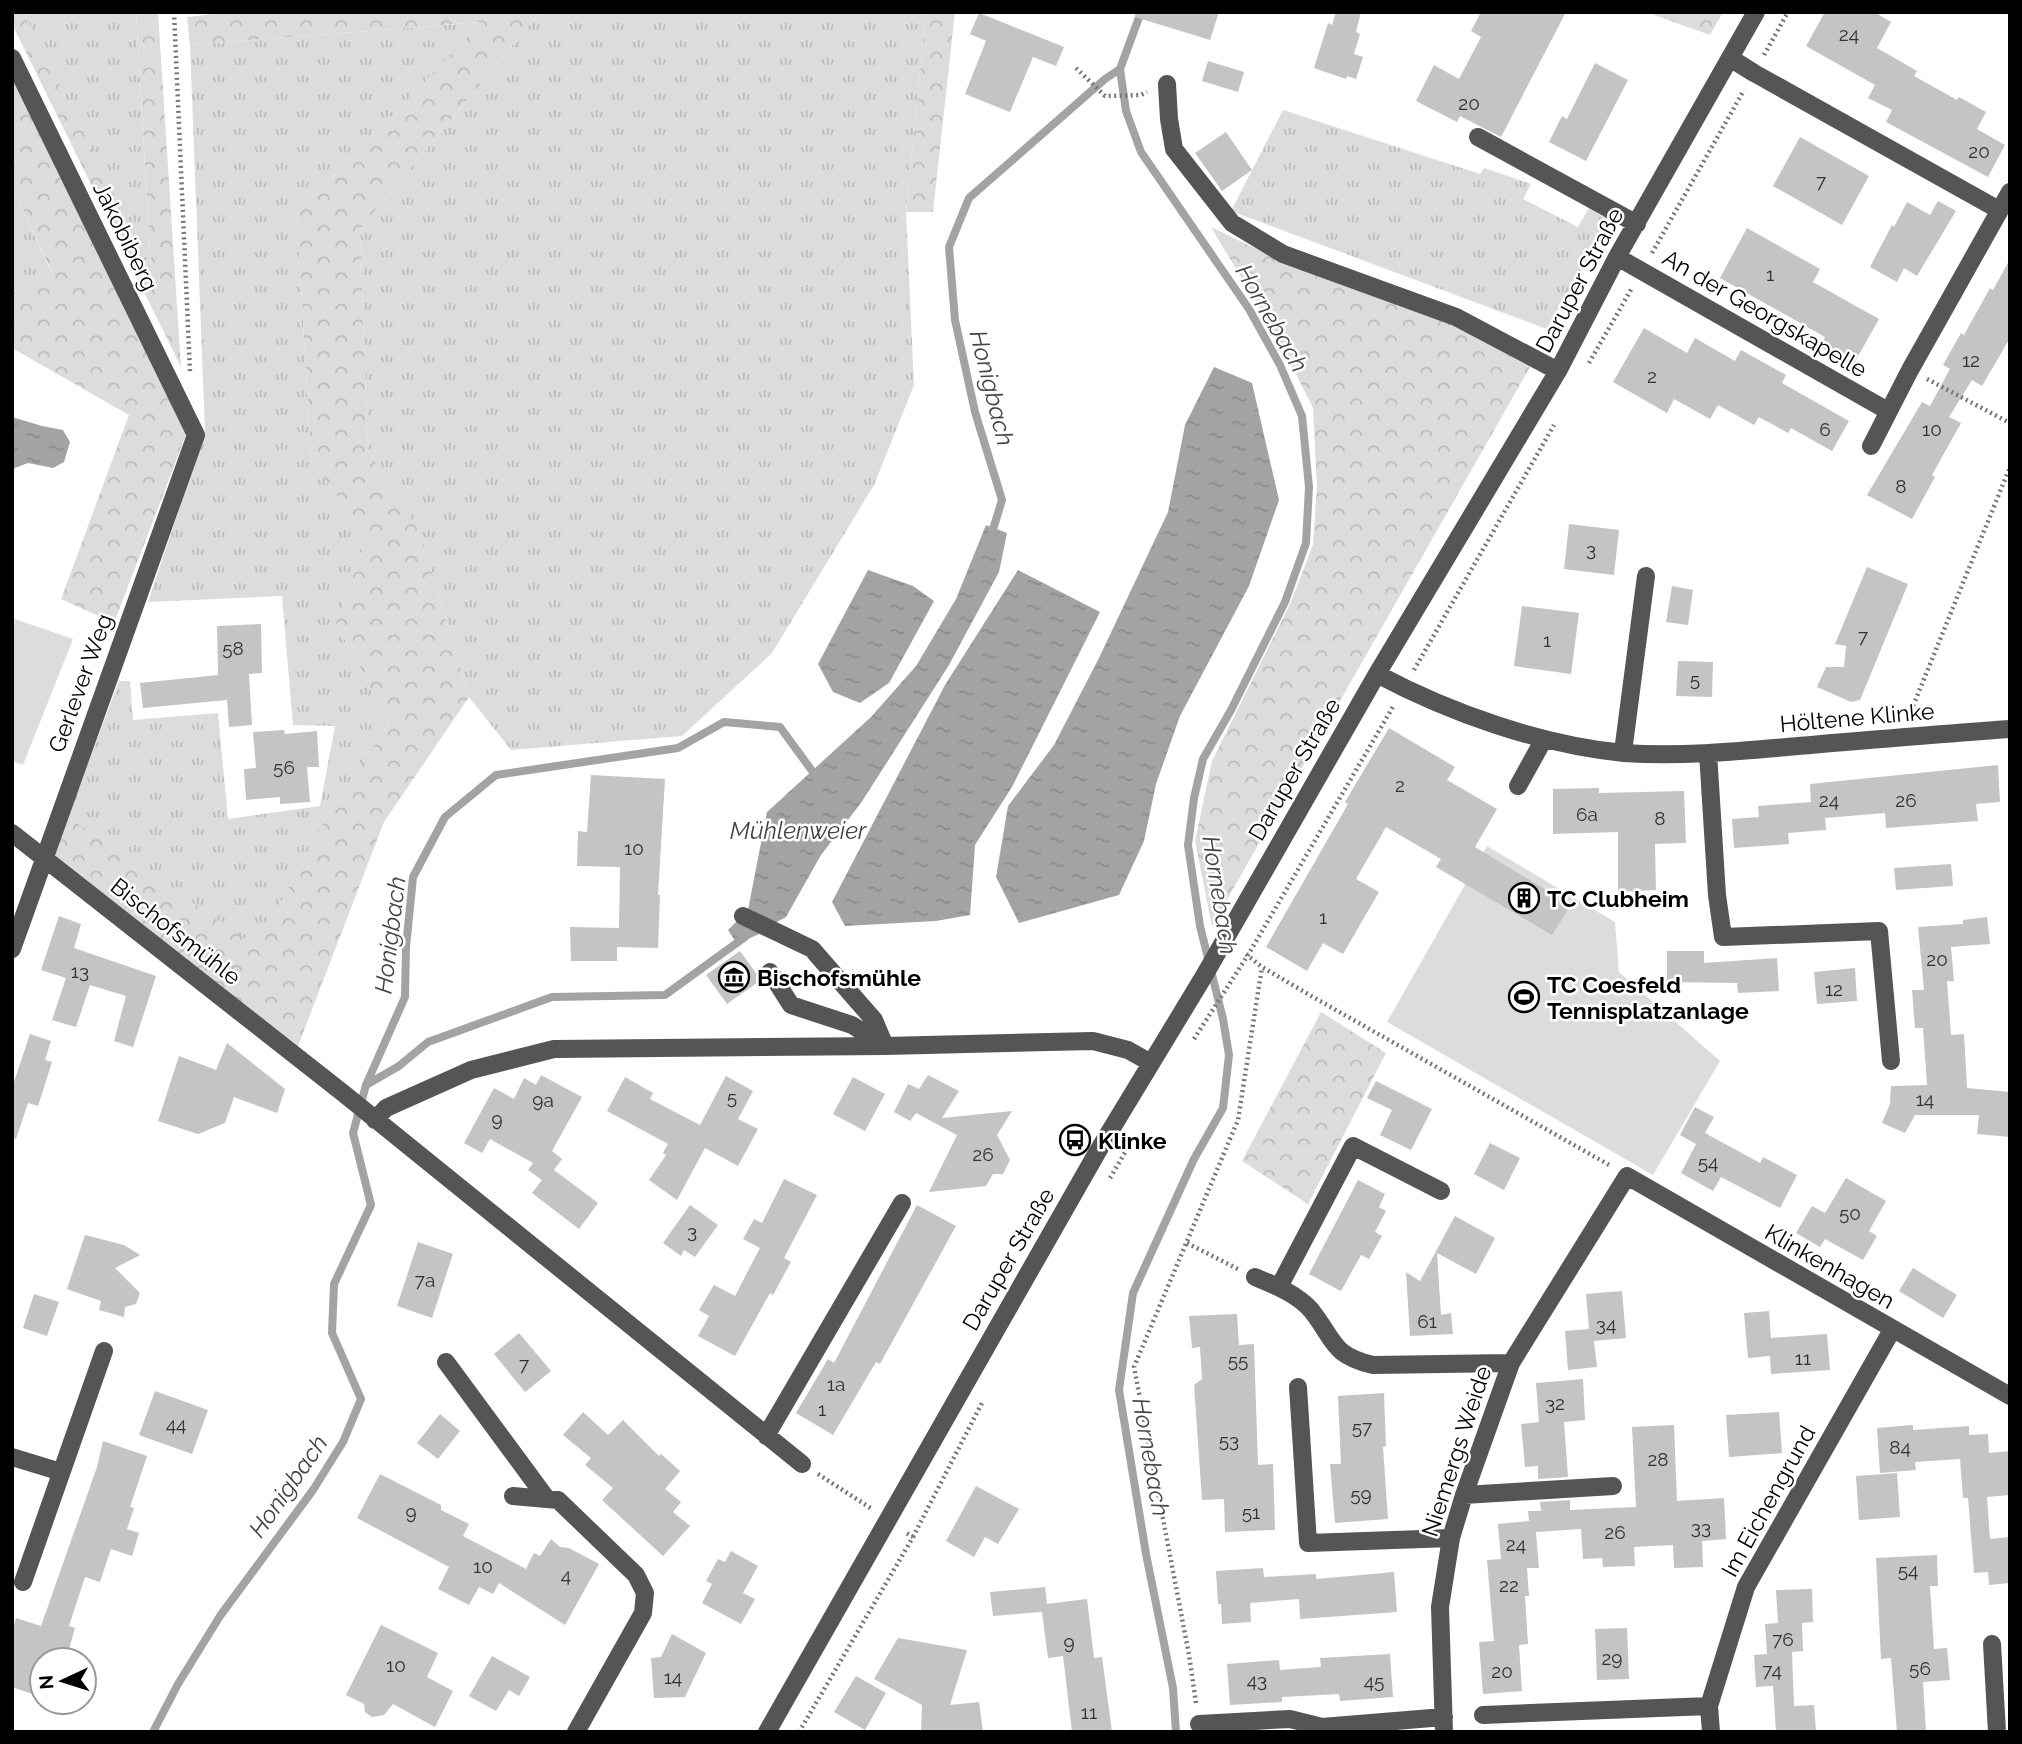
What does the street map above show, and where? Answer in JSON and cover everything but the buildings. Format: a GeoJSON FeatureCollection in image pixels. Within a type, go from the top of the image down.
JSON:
{"type":"FeatureCollection","features":[{"type":"Feature","properties":{"kind":"street","name":"Daruper Straße"},"geometry":{"type":"LineString","coordinates":[[767,1732],[886,1520],[1377,674],[1558,371],[1617,257],[1756,12]]}},
{"type":"Feature","properties":{"kind":"street","name":"Jakobiberg"},"geometry":{"type":"LineString","coordinates":[[12,58],[197,435]]}},
{"type":"Feature","properties":{"kind":"street"},"geometry":{"type":"LineString","coordinates":[[1730,58],[1754,74],[1999,210]]}},
{"type":"Feature","properties":{"kind":"street"},"geometry":{"type":"LineString","coordinates":[[1167,84],[1174,149],[1232,223],[1283,254],[1456,317],[1558,371]]}},
{"type":"Feature","properties":{"kind":"street"},"geometry":{"type":"LineString","coordinates":[[1478,137],[1637,223]]}},
{"type":"Feature","properties":{"kind":"street"},"geometry":{"type":"LineString","coordinates":[[1871,446],[1910,370],[2010,192]]}},
{"type":"Feature","properties":{"kind":"street","name":"An der Georgskapelle"},"geometry":{"type":"LineString","coordinates":[[1617,257],[1888,411]]}},
{"type":"Feature","properties":{"kind":"street","name":"Gerlever Weg"},"geometry":{"type":"LineString","coordinates":[[12,949],[197,435]]}},
{"type":"Feature","properties":{"kind":"street"},"geometry":{"type":"LineString","coordinates":[[1623,752],[1646,576]]}},
{"type":"Feature","properties":{"kind":"street","name":"Höltene Klinke"},"geometry":{"type":"LineString","coordinates":[[1377,674],[1404,688],[1509,730],[1623,752],[1708,753],[2010,729]]}},
{"type":"Feature","properties":{"kind":"street"},"geometry":{"type":"LineString","coordinates":[[1518,786],[1544,738]]}},
{"type":"Feature","properties":{"kind":"street"},"geometry":{"type":"LineString","coordinates":[[1708,753],[1717,895],[1723,937],[1879,932],[1891,1061]]}},
{"type":"Feature","properties":{"kind":"street","name":"Bischofsmühle"},"geometry":{"type":"LineString","coordinates":[[12,833],[371,1116],[802,1464]]}},
{"type":"Feature","properties":{"kind":"street"},"geometry":{"type":"LineString","coordinates":[[743,916],[812,949],[874,1020],[885,1046]]}},
{"type":"Feature","properties":{"kind":"street"},"geometry":{"type":"LineString","coordinates":[[770,972],[791,1005],[852,1026],[885,1046]]}},
{"type":"Feature","properties":{"kind":"street"},"geometry":{"type":"LineString","coordinates":[[371,1116],[471,1070],[555,1049],[1093,1041],[1128,1050],[1151,1063]]}},
{"type":"Feature","properties":{"kind":"street"},"geometry":{"type":"LineString","coordinates":[[1279,1287],[1353,1146],[1441,1191]]}},
{"type":"Feature","properties":{"kind":"street","name":"Klinkenhagen"},"geometry":{"type":"LineString","coordinates":[[1627,1175],[2010,1396]]}},
{"type":"Feature","properties":{"kind":"street","name":"Niemergs Weide"},"geometry":{"type":"LineString","coordinates":[[1444,1725],[1440,1607],[1451,1538],[1464,1495],[1511,1363],[1627,1175]]}},
{"type":"Feature","properties":{"kind":"street"},"geometry":{"type":"LineString","coordinates":[[766,1436],[902,1203]]}},
{"type":"Feature","properties":{"kind":"street"},"geometry":{"type":"LineString","coordinates":[[1255,1277],[1279,1287],[1309,1308],[1340,1352],[1353,1360],[1373,1365],[1511,1363]]}},
{"type":"Feature","properties":{"kind":"street","name":"Im Eichengrund"},"geometry":{"type":"LineString","coordinates":[[1711,1732],[1709,1706],[1746,1587],[1892,1330]]}},
{"type":"Feature","properties":{"kind":"street"},"geometry":{"type":"LineString","coordinates":[[23,1583],[104,1351]]}},
{"type":"Feature","properties":{"kind":"street"},"geometry":{"type":"LineString","coordinates":[[446,1362],[547,1499]]}},
{"type":"Feature","properties":{"kind":"street"},"geometry":{"type":"LineString","coordinates":[[1298,1387],[1308,1543],[1451,1538]]}},
{"type":"Feature","properties":{"kind":"street"},"geometry":{"type":"LineString","coordinates":[[12,1457],[61,1472]]}},
{"type":"Feature","properties":{"kind":"street"},"geometry":{"type":"LineString","coordinates":[[1464,1495],[1613,1486]]}},
{"type":"Feature","properties":{"kind":"street"},"geometry":{"type":"LineString","coordinates":[[513,1496],[558,1500],[636,1575],[645,1593],[643,1613],[576,1732]]}},
{"type":"Feature","properties":{"kind":"street"},"geometry":{"type":"LineString","coordinates":[[1992,1644],[1997,1732]]}},
{"type":"Feature","properties":{"kind":"street"},"geometry":{"type":"LineString","coordinates":[[1483,1715],[1709,1706]]}},
{"type":"Feature","properties":{"kind":"street"},"geometry":{"type":"LineString","coordinates":[[1199,1724],[1290,1719],[1322,1727],[1444,1725]]}},
{"type":"Feature","properties":{"kind":"path"},"geometry":{"type":"LineString","coordinates":[[174,12],[190,374]]}},
{"type":"Feature","properties":{"kind":"path"},"geometry":{"type":"LineString","coordinates":[[1587,366],[1788,12]]}},
{"type":"Feature","properties":{"kind":"path"},"geometry":{"type":"LineString","coordinates":[[1076,68],[1105,96],[1141,95]]}},
{"type":"Feature","properties":{"kind":"path"},"geometry":{"type":"LineString","coordinates":[[1910,370],[2010,423]]}},
{"type":"Feature","properties":{"kind":"path"},"geometry":{"type":"LineString","coordinates":[[1213,1009],[1248,955],[1404,688],[1560,414]]}},
{"type":"Feature","properties":{"kind":"path"},"geometry":{"type":"LineString","coordinates":[[1900,737],[2010,467]]}},
{"type":"Feature","properties":{"kind":"path"},"geometry":{"type":"LineString","coordinates":[[1225,939],[1262,967],[1627,1175]]}},
{"type":"Feature","properties":{"kind":"path"},"geometry":{"type":"LineString","coordinates":[[1199,1724],[1189,1655],[1134,1367],[1238,1120],[1262,967]]}},
{"type":"Feature","properties":{"kind":"path"},"geometry":{"type":"LineString","coordinates":[[1187,1243],[1255,1277]]}},
{"type":"Feature","properties":{"kind":"path"},"geometry":{"type":"LineString","coordinates":[[799,1732],[913,1537],[802,1464]]}},
{"type":"Feature","properties":{"kind":"green space"},"geometry":{"type":"Polygon","coordinates":[[[12,12],[23,12],[151,267],[136,12],[158,12],[181,367],[12,24],[12,12]]]}},
{"type":"Feature","properties":{"kind":"green space"},"geometry":{"type":"Polygon","coordinates":[[[23,12],[136,12],[151,269],[23,12]]]}},
{"type":"Feature","properties":{"kind":"green space"},"geometry":{"type":"Polygon","coordinates":[[[229,12],[540,12],[360,229],[368,450],[421,535],[469,697],[384,822],[298,1046],[53,857],[68,817],[257,947],[327,816],[389,724],[336,623],[367,538],[311,460],[297,214],[482,22],[190,45],[187,17],[229,12]]]}},
{"type":"Feature","properties":{"kind":"green space"},"geometry":{"type":"Polygon","coordinates":[[[540,12],[926,12],[906,212],[914,385],[874,485],[772,653],[682,736],[511,750],[469,697],[421,535],[368,450],[360,229],[540,12]]]}},
{"type":"Feature","properties":{"kind":"green space"},"geometry":{"type":"Polygon","coordinates":[[[926,12],[955,12],[933,212],[906,212],[926,12]]]}},
{"type":"Feature","properties":{"kind":"green space"},"geometry":{"type":"Polygon","coordinates":[[[1646,12],[1723,12],[1710,35],[1646,12]]]}},
{"type":"Feature","properties":{"kind":"green space"},"geometry":{"type":"Polygon","coordinates":[[[483,22],[297,214],[311,460],[367,538],[336,623],[389,724],[327,816],[257,948],[68,817],[119,681],[130,681],[133,720],[218,713],[228,819],[320,806],[335,726],[293,725],[282,596],[148,602],[205,432],[190,45],[483,22]]]}},
{"type":"Feature","properties":{"kind":"green space"},"geometry":{"type":"Polygon","coordinates":[[[12,76],[186,435],[114,623],[61,599],[129,415],[12,348],[12,292],[51,270],[12,187],[12,76]]]}},
{"type":"Feature","properties":{"kind":"green space"},"geometry":{"type":"Polygon","coordinates":[[[1283,110],[1480,174],[1484,168],[1531,184],[1523,199],[1578,227],[1590,206],[1611,218],[1547,329],[1231,211],[1283,110]]]}},
{"type":"Feature","properties":{"kind":"green space"},"geometry":{"type":"Polygon","coordinates":[[[12,187],[51,271],[12,292],[12,187]]]}},
{"type":"Feature","properties":{"kind":"green space"},"geometry":{"type":"Polygon","coordinates":[[[1211,227],[1271,256],[1449,322],[1530,367],[1212,926],[1195,841],[1212,761],[1290,604],[1313,545],[1317,486],[1313,408],[1281,344],[1211,227]]]}},
{"type":"Feature","properties":{"kind":"green space"},"geometry":{"type":"Polygon","coordinates":[[[12,618],[73,639],[23,765],[12,761],[12,618]]]}},
{"type":"Feature","properties":{"kind":"green space","name":"TC Coesfeld Tennisplatzanlage"},"geometry":{"type":"Polygon","coordinates":[[[1487,846],[1615,922],[1619,972],[1720,1061],[1653,1175],[1387,1022],[1487,846]]]}},
{"type":"Feature","properties":{"kind":"green space"},"geometry":{"type":"Polygon","coordinates":[[[1321,1012],[1386,1053],[1308,1204],[1242,1161],[1321,1012]]]}},
{"type":"Feature","properties":{"kind":"water"},"geometry":{"type":"Polygon","coordinates":[[[1214,367],[1252,383],[1279,500],[1249,586],[1180,716],[1156,784],[1144,841],[1119,895],[1019,923],[996,877],[1008,806],[1054,745],[1099,658],[1168,512],[1185,425],[1214,367]]]}},
{"type":"Feature","properties":{"kind":"water"},"geometry":{"type":"Polygon","coordinates":[[[12,417],[63,430],[70,442],[64,462],[53,468],[28,463],[12,469],[12,417]]]}},
{"type":"Feature","properties":{"kind":"water","name":"Mühlenweier"},"geometry":{"type":"Polygon","coordinates":[[[986,525],[1007,533],[999,572],[949,665],[861,803],[821,855],[786,917],[770,929],[737,944],[728,930],[748,910],[767,812],[871,717],[916,666],[956,599],[986,525]]]}},
{"type":"Feature","properties":{"kind":"water"},"geometry":{"type":"Polygon","coordinates":[[[868,570],[913,586],[934,601],[889,683],[860,703],[833,692],[818,664],[868,570]]]}},
{"type":"Feature","properties":{"kind":"water"},"geometry":{"type":"Polygon","coordinates":[[[1018,570],[1100,612],[1012,787],[975,845],[970,915],[936,921],[845,926],[832,902],[945,685],[1018,570]]]}},
{"type":"Feature","properties":{"kind":"waterway","name":"Honigbach"},"geometry":{"type":"LineString","coordinates":[[991,536],[1002,500],[975,412],[955,320],[949,247],[969,198],[1105,79],[1120,69],[1141,12]]}},
{"type":"Feature","properties":{"kind":"waterway","name":"Hornebach"},"geometry":{"type":"LineString","coordinates":[[1120,69],[1126,111],[1141,152],[1249,309],[1280,365],[1302,416],[1309,487],[1306,543],[1285,602],[1231,710],[1203,759],[1194,798],[1188,845],[1200,926],[1229,1055],[1223,1108],[1194,1159],[1133,1293],[1119,1390],[1146,1554],[1173,1688],[1176,1732]]}},
{"type":"Feature","properties":{"kind":"waterway","name":"Honigbach"},"geometry":{"type":"LineString","coordinates":[[366,1085],[405,997],[406,947],[413,877],[445,817],[496,775],[678,748],[724,722],[780,727],[818,779]]}},
{"type":"Feature","properties":{"kind":"waterway","name":"Honigbach"},"geometry":{"type":"LineString","coordinates":[[153,1732],[178,1684],[220,1616],[313,1490],[343,1442],[361,1399],[332,1333],[334,1284],[371,1205],[353,1133],[366,1085],[399,1066],[428,1042],[552,997],[665,995],[745,937]]}},
{"type":"Feature","properties":{"kind":"place","name":"TC Clubheim"},"geometry":{"type":"Point","coordinates":[1524,898]}},
{"type":"Feature","properties":{"kind":"place","name":"Bischofsmühle"},"geometry":{"type":"Point","coordinates":[734,977]}},
{"type":"Feature","properties":{"kind":"place","name":"TC Coesfeld Tennisplatzanlage"},"geometry":{"type":"Point","coordinates":[1524,997]}},
{"type":"Feature","properties":{"kind":"place","name":"Klinke"},"geometry":{"type":"Point","coordinates":[1075,1140]}}]}
